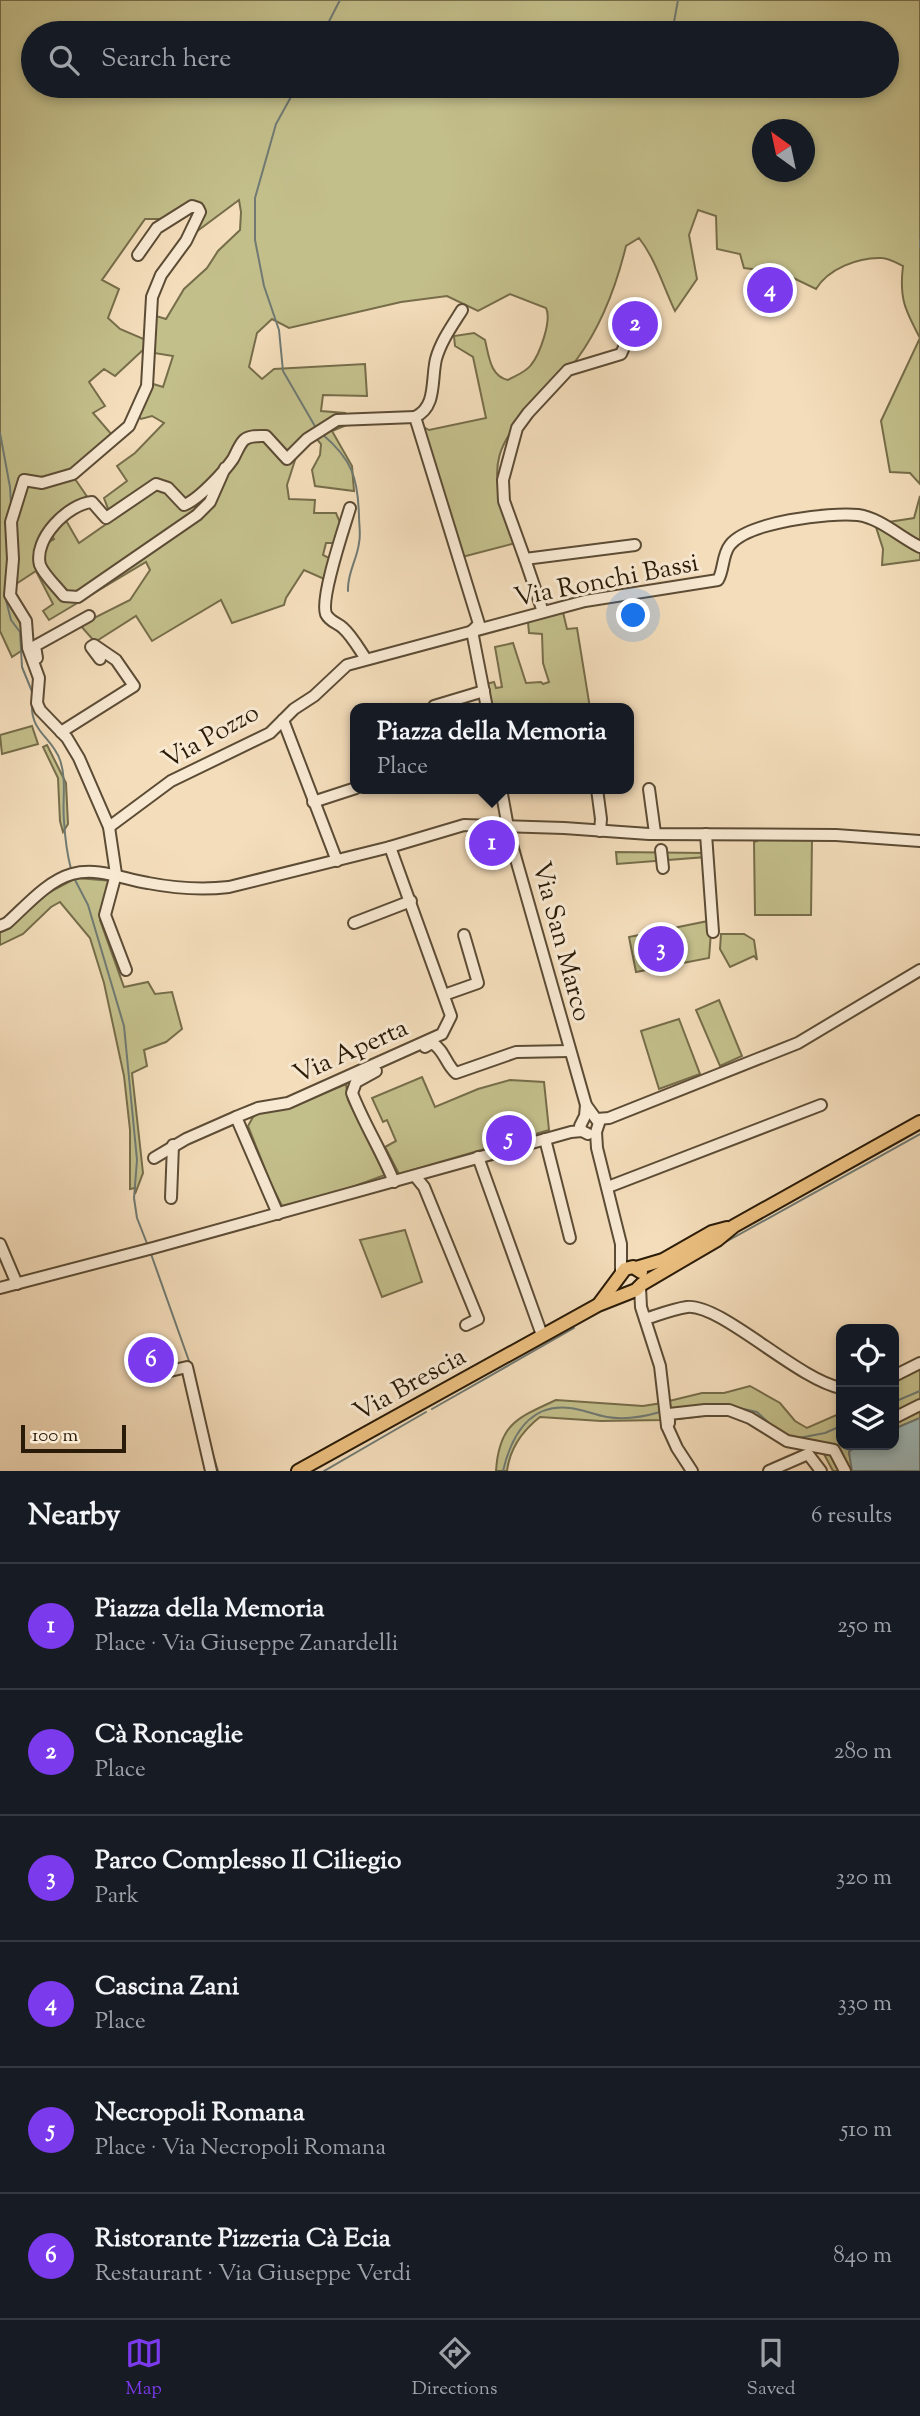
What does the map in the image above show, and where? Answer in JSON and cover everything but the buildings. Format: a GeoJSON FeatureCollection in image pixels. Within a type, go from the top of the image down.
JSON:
{"type":"FeatureCollection","features":[{"type":"Feature","properties":{"kind":"main road","name":"Via Brescia"},"geometry":{"type":"LineString","coordinates":[[298,1471],[598,1305],[637,1290],[717,1240],[734,1226],[920,1122]]}},
{"type":"Feature","properties":{"kind":"main road","name":"Via Brescia"},"geometry":{"type":"LineString","coordinates":[[598,1305],[628,1268],[663,1260],[712,1232],[734,1226]]}},
{"type":"Feature","properties":{"kind":"main road"},"geometry":{"type":"LineString","coordinates":[[620,1275],[622,1287],[637,1290],[642,1275],[635,1268]]}},
{"type":"Feature","properties":{"kind":"street"},"geometry":{"type":"LineString","coordinates":[[39,678],[28,648],[26,621],[10,595],[13,559],[11,522],[22,482],[26,480],[42,483],[73,474],[129,426],[147,386],[152,298],[161,275],[186,241],[200,212],[198,208],[192,206],[156,228],[138,255]]}},
{"type":"Feature","properties":{"kind":"street"},"geometry":{"type":"LineString","coordinates":[[225,468],[210,502],[197,515],[78,597],[64,596],[40,565],[40,545],[58,520],[83,503],[92,502],[106,518],[156,484],[167,488],[184,505],[192,502],[225,468],[244,440],[252,436],[265,436],[287,459],[307,439],[337,420],[415,417],[423,414],[429,404],[436,361],[461,310]]}},
{"type":"Feature","properties":{"kind":"street"},"geometry":{"type":"LineString","coordinates":[[543,612],[504,500],[503,480],[517,428],[568,370],[621,354],[625,345]]}},
{"type":"Feature","properties":{"kind":"street"},"geometry":{"type":"LineString","coordinates":[[415,417],[479,624],[472,631],[486,703]]}},
{"type":"Feature","properties":{"kind":"street"},"geometry":{"type":"LineString","coordinates":[[350,508],[330,577],[325,606],[327,615],[343,627],[366,659]]}},
{"type":"Feature","properties":{"kind":"street","name":"Via Ronchi Bassi"},"geometry":{"type":"LineString","coordinates":[[472,631],[595,599],[718,580],[725,552],[742,534],[753,529],[819,516],[859,515],[895,531],[920,547]]}},
{"type":"Feature","properties":{"kind":"street"},"geometry":{"type":"LineString","coordinates":[[525,559],[635,545]]}},
{"type":"Feature","properties":{"kind":"street"},"geometry":{"type":"LineString","coordinates":[[89,615],[35,646],[40,672],[37,703],[79,758],[109,827],[116,874],[105,915],[126,970]]}},
{"type":"Feature","properties":{"kind":"street","name":"Via Pozzo"},"geometry":{"type":"LineString","coordinates":[[109,827],[172,781],[270,733],[294,709],[314,696],[347,665],[472,631]]}},
{"type":"Feature","properties":{"kind":"street"},"geometry":{"type":"LineString","coordinates":[[61,732],[134,686],[116,660],[92,646],[100,659]]}},
{"type":"Feature","properties":{"kind":"street"},"geometry":{"type":"LineString","coordinates":[[444,703],[484,691]]}},
{"type":"Feature","properties":{"kind":"street"},"geometry":{"type":"LineString","coordinates":[[283,720],[337,861]]}},
{"type":"Feature","properties":{"kind":"street"},"geometry":{"type":"LineString","coordinates":[[649,789],[655,833]]}},
{"type":"Feature","properties":{"kind":"street"},"geometry":{"type":"LineString","coordinates":[[313,802],[350,790]]}},
{"type":"Feature","properties":{"kind":"street","name":"Via San Marco"},"geometry":{"type":"LineString","coordinates":[[502,794],[507,826],[608,1187],[621,1244],[620,1275]]}},
{"type":"Feature","properties":{"kind":"street"},"geometry":{"type":"LineString","coordinates":[[598,794],[600,831]]}},
{"type":"Feature","properties":{"kind":"street"},"geometry":{"type":"LineString","coordinates":[[0,926],[7,923],[45,889],[73,874],[116,874],[145,883],[211,889],[251,883],[464,825],[655,833],[708,831],[836,835],[920,841]]}},
{"type":"Feature","properties":{"kind":"street"},"geometry":{"type":"LineString","coordinates":[[708,831],[713,932]]}},
{"type":"Feature","properties":{"kind":"street","name":"Via Aperta"},"geometry":{"type":"LineString","coordinates":[[153,1158],[173,1145],[236,1117],[258,1108],[288,1103],[442,1034],[451,1016],[390,846]]}},
{"type":"Feature","properties":{"kind":"street"},"geometry":{"type":"LineString","coordinates":[[661,850],[663,868]]}},
{"type":"Feature","properties":{"kind":"street"},"geometry":{"type":"LineString","coordinates":[[354,923],[411,901]]}},
{"type":"Feature","properties":{"kind":"street"},"geometry":{"type":"LineString","coordinates":[[444,995],[478,983],[464,935]]}},
{"type":"Feature","properties":{"kind":"street"},"geometry":{"type":"LineString","coordinates":[[0,1288],[545,1139],[798,1043],[920,970]]}},
{"type":"Feature","properties":{"kind":"street","name":"Via Aperta"},"geometry":{"type":"LineString","coordinates":[[394,1182],[381,1150],[373,1135],[366,1129],[352,1093],[353,1086],[362,1078],[432,1043],[438,1046],[450,1068],[456,1073],[516,1052],[570,1051]]}},
{"type":"Feature","properties":{"kind":"street"},"geometry":{"type":"LineString","coordinates":[[608,1187],[818,1106]]}},
{"type":"Feature","properties":{"kind":"street"},"geometry":{"type":"LineString","coordinates":[[236,1117],[278,1214]]}},
{"type":"Feature","properties":{"kind":"street"},"geometry":{"type":"LineString","coordinates":[[545,1139],[570,1238]]}},
{"type":"Feature","properties":{"kind":"street"},"geometry":{"type":"LineString","coordinates":[[171,1198],[173,1145]]}},
{"type":"Feature","properties":{"kind":"street"},"geometry":{"type":"LineString","coordinates":[[478,1157],[542,1335]]}},
{"type":"Feature","properties":{"kind":"street"},"geometry":{"type":"LineString","coordinates":[[420,1174],[427,1180],[424,1187],[478,1319],[466,1325]]}},
{"type":"Feature","properties":{"kind":"street"},"geometry":{"type":"LineString","coordinates":[[0,1244],[17,1284]]}},
{"type":"Feature","properties":{"kind":"street"},"geometry":{"type":"LineString","coordinates":[[622,1259],[635,1268]]}},
{"type":"Feature","properties":{"kind":"street"},"geometry":{"type":"LineString","coordinates":[[637,1290],[660,1366],[666,1422],[692,1471]]}},
{"type":"Feature","properties":{"kind":"street"},"geometry":{"type":"LineString","coordinates":[[645,1319],[687,1307],[701,1309],[720,1318],[816,1379],[838,1387]]}},
{"type":"Feature","properties":{"kind":"street"},"geometry":{"type":"LineString","coordinates":[[899,1374],[920,1363]]}},
{"type":"Feature","properties":{"kind":"street"},"geometry":{"type":"LineString","coordinates":[[170,1371],[187,1367],[211,1471]]}},
{"type":"Feature","properties":{"kind":"street"},"geometry":{"type":"LineString","coordinates":[[899,1416],[920,1405]]}},
{"type":"Feature","properties":{"kind":"street"},"geometry":{"type":"LineString","coordinates":[[666,1422],[669,1414],[705,1409],[729,1410],[750,1418],[787,1441],[836,1446]]}},
{"type":"Feature","properties":{"kind":"street"},"geometry":{"type":"LineString","coordinates":[[839,1450],[845,1471]]}},
{"type":"Feature","properties":{"kind":"street"},"geometry":{"type":"LineString","coordinates":[[769,1471],[808,1454],[821,1471]]}},
{"type":"Feature","properties":{"kind":"shaded area"},"geometry":{"type":"Polygon","coordinates":[[[0,0],[920,0],[920,338],[904,304],[903,266],[890,260],[873,258],[854,262],[836,270],[816,289],[783,273],[744,268],[740,254],[717,249],[716,216],[698,210],[689,235],[697,279],[675,311],[655,264],[639,238],[626,246],[607,305],[586,346],[575,362],[518,422],[500,455],[497,472],[499,491],[516,543],[462,557],[420,425],[429,430],[486,418],[473,357],[455,346],[454,336],[474,333],[485,340],[491,364],[502,378],[508,380],[531,365],[544,337],[546,308],[510,294],[478,311],[447,296],[401,302],[289,328],[272,319],[257,333],[249,367],[262,379],[274,369],[365,364],[367,396],[323,395],[321,411],[345,413],[346,417],[290,454],[262,433],[233,454],[187,503],[164,483],[110,514],[104,498],[127,481],[117,466],[135,453],[164,423],[152,416],[141,419],[136,414],[150,383],[163,387],[173,356],[154,353],[153,315],[166,319],[184,289],[207,268],[218,251],[240,230],[241,212],[239,200],[196,232],[197,203],[165,219],[145,219],[102,280],[119,289],[108,318],[120,329],[146,340],[144,349],[115,376],[104,369],[89,382],[105,406],[93,413],[113,436],[71,470],[42,482],[23,478],[11,528],[8,567],[10,589],[22,630],[24,649],[12,657],[0,631],[0,0]]]}},
{"type":"Feature","properties":{"kind":"shaded area"},"geometry":{"type":"Polygon","coordinates":[[[920,338],[920,484],[910,473],[890,472],[881,421],[920,338]]]}},
{"type":"Feature","properties":{"kind":"shaded area"},"geometry":{"type":"Polygon","coordinates":[[[339,422],[349,424],[332,431],[352,466],[354,491],[315,486],[312,470],[320,455],[321,444],[315,437],[339,422]]]}},
{"type":"Feature","properties":{"kind":"shaded area"},"geometry":{"type":"Polygon","coordinates":[[[260,438],[283,458],[298,451],[287,485],[289,499],[315,500],[314,513],[336,513],[344,532],[340,543],[326,543],[323,555],[333,560],[331,582],[304,570],[284,605],[232,623],[221,600],[152,641],[136,616],[95,642],[80,625],[130,600],[150,570],[146,562],[49,620],[43,611],[53,604],[36,571],[13,586],[12,522],[25,482],[73,476],[88,498],[53,523],[39,565],[65,599],[191,522],[246,441],[260,438]]]}},
{"type":"Feature","properties":{"kind":"shaded area"},"geometry":{"type":"Polygon","coordinates":[[[222,473],[201,509],[79,594],[64,594],[44,567],[43,545],[54,539],[51,534],[64,517],[79,543],[112,520],[111,517],[161,486],[181,506],[222,473]]]}},
{"type":"Feature","properties":{"kind":"shaded area"},"geometry":{"type":"Polygon","coordinates":[[[920,496],[920,560],[882,565],[883,549],[875,524],[914,518],[920,496]]]}},
{"type":"Feature","properties":{"kind":"shaded area"},"geometry":{"type":"Polygon","coordinates":[[[562,608],[567,629],[577,628],[589,703],[490,703],[486,684],[494,682],[496,688],[502,687],[495,647],[513,643],[526,683],[549,682],[543,663],[542,634],[529,633],[528,622],[562,608]]]}},
{"type":"Feature","properties":{"kind":"shaded area"},"geometry":{"type":"Polygon","coordinates":[[[32,726],[38,744],[2,754],[0,735],[32,726]]]}},
{"type":"Feature","properties":{"kind":"shaded area"},"geometry":{"type":"Polygon","coordinates":[[[47,745],[66,783],[68,824],[63,832],[58,778],[43,747],[47,745]]]}},
{"type":"Feature","properties":{"kind":"shaded area"},"geometry":{"type":"Polygon","coordinates":[[[757,837],[812,838],[811,915],[755,915],[754,842],[757,837]]]}},
{"type":"Feature","properties":{"kind":"shaded area"},"geometry":{"type":"Polygon","coordinates":[[[616,852],[705,853],[706,857],[617,864],[616,852]]]}},
{"type":"Feature","properties":{"kind":"shaded area"},"geometry":{"type":"Polygon","coordinates":[[[76,878],[114,881],[100,920],[124,987],[148,982],[155,994],[172,992],[182,1029],[166,1042],[144,1050],[147,1066],[132,1073],[143,1173],[135,1194],[135,1188],[130,1189],[130,1130],[124,1076],[104,983],[90,938],[60,902],[51,907],[23,934],[0,945],[0,932],[12,926],[44,895],[76,878]]]}},
{"type":"Feature","properties":{"kind":"shaded area"},"geometry":{"type":"Polygon","coordinates":[[[708,921],[711,932],[709,958],[636,972],[629,937],[708,921]]]}},
{"type":"Feature","properties":{"kind":"shaded area"},"geometry":{"type":"Polygon","coordinates":[[[721,934],[744,934],[754,940],[757,960],[754,956],[730,967],[720,949],[721,934]]]}},
{"type":"Feature","properties":{"kind":"shaded area"},"geometry":{"type":"Polygon","coordinates":[[[719,1000],[742,1056],[720,1066],[696,1010],[719,1000]]]}},
{"type":"Feature","properties":{"kind":"shaded area"},"geometry":{"type":"Polygon","coordinates":[[[679,1019],[700,1074],[659,1089],[641,1031],[679,1019]]]}},
{"type":"Feature","properties":{"kind":"shaded area"},"geometry":{"type":"Polygon","coordinates":[[[422,1077],[435,1107],[478,1089],[510,1080],[544,1082],[549,1130],[399,1174],[385,1147],[396,1141],[387,1120],[383,1122],[372,1098],[422,1077]]]}},
{"type":"Feature","properties":{"kind":"shaded area"},"geometry":{"type":"Polygon","coordinates":[[[346,1084],[348,1100],[385,1175],[344,1190],[282,1206],[248,1126],[259,1112],[289,1108],[346,1084]]]}},
{"type":"Feature","properties":{"kind":"shaded area"},"geometry":{"type":"Polygon","coordinates":[[[405,1230],[422,1282],[382,1297],[360,1240],[405,1230]]]}},
{"type":"Feature","properties":{"kind":"shaded area"},"geometry":{"type":"Polygon","coordinates":[[[920,1368],[920,1418],[899,1427],[899,1387],[899,1378],[920,1368]]]}},
{"type":"Feature","properties":{"kind":"shaded area"},"geometry":{"type":"Polygon","coordinates":[[[750,1386],[780,1403],[795,1421],[807,1428],[836,1415],[836,1450],[851,1450],[849,1452],[852,1471],[833,1471],[817,1441],[771,1434],[726,1413],[671,1420],[669,1401],[702,1393],[724,1393],[750,1386]]]}},
{"type":"Feature","properties":{"kind":"shaded area"},"geometry":{"type":"Polygon","coordinates":[[[556,1400],[643,1406],[662,1403],[662,1420],[601,1421],[540,1417],[518,1441],[507,1471],[496,1471],[501,1443],[512,1425],[556,1400]]]}},
{"type":"Feature","properties":{"kind":"water"},"geometry":{"type":"Polygon","coordinates":[[[920,1418],[920,1471],[852,1471],[849,1452],[851,1450],[899,1450],[899,1427],[920,1418]]]}},
{"type":"Feature","properties":{"kind":"waterway"},"geometry":{"type":"LineString","coordinates":[[329,21],[340,0]]}},
{"type":"Feature","properties":{"kind":"waterway"},"geometry":{"type":"LineString","coordinates":[[674,21],[678,0]]}},
{"type":"Feature","properties":{"kind":"waterway"},"geometry":{"type":"LineString","coordinates":[[290,98],[276,124],[255,198],[255,240],[264,286],[279,330],[283,371],[316,428]]}},
{"type":"Feature","properties":{"kind":"waterway"},"geometry":{"type":"LineString","coordinates":[[920,240],[920,247]]}},
{"type":"Feature","properties":{"kind":"waterway"},"geometry":{"type":"LineString","coordinates":[[0,433],[11,504]]}},
{"type":"Feature","properties":{"kind":"waterway"},"geometry":{"type":"LineString","coordinates":[[322,434],[347,461],[357,491],[360,540],[348,591]]}},
{"type":"Feature","properties":{"kind":"waterway"},"geometry":{"type":"LineString","coordinates":[[6,600],[11,620],[20,632],[22,667],[33,694]]}},
{"type":"Feature","properties":{"kind":"waterway"},"geometry":{"type":"LineString","coordinates":[[32,703],[34,721],[56,752],[62,768],[65,833],[71,869]]}},
{"type":"Feature","properties":{"kind":"waterway"},"geometry":{"type":"LineString","coordinates":[[74,878],[88,905],[124,1026],[137,1160],[134,1198],[137,1218],[148,1246]]}},
{"type":"Feature","properties":{"kind":"waterway"},"geometry":{"type":"LineString","coordinates":[[722,1244],[920,1134]]}},
{"type":"Feature","properties":{"kind":"waterway"},"geometry":{"type":"LineString","coordinates":[[151,1254],[189,1361]]}},
{"type":"Feature","properties":{"kind":"waterway"},"geometry":{"type":"LineString","coordinates":[[432,1409],[574,1328]]}},
{"type":"Feature","properties":{"kind":"waterway"},"geometry":{"type":"LineString","coordinates":[[899,1400],[920,1391]]}},
{"type":"Feature","properties":{"kind":"waterway"},"geometry":{"type":"LineString","coordinates":[[735,1407],[757,1412],[770,1424]]}},
{"type":"Feature","properties":{"kind":"waterway"},"geometry":{"type":"LineString","coordinates":[[503,1471],[517,1435],[524,1425],[543,1411],[570,1408],[620,1418],[641,1417],[660,1412]]}},
{"type":"Feature","properties":{"kind":"waterway"},"geometry":{"type":"LineString","coordinates":[[324,1471],[426,1412]]}},
{"type":"Feature","properties":{"kind":"waterway"},"geometry":{"type":"LineString","coordinates":[[799,1438],[836,1428]]}},
{"type":"Feature","properties":{"kind":"waterway"},"geometry":{"type":"LineString","coordinates":[[211,1448],[218,1471]]}},
{"type":"Feature","properties":{"kind":"place","name":"Cascina Zani"},"geometry":{"type":"Point","coordinates":[770,290]}},
{"type":"Feature","properties":{"kind":"place","name":"Cà Roncaglie"},"geometry":{"type":"Point","coordinates":[635,324]}},
{"type":"Feature","properties":{"kind":"place","name":"Piazza della Memoria"},"geometry":{"type":"Point","coordinates":[492,843]}},
{"type":"Feature","properties":{"kind":"place","name":"Parco Complesso Il Ciliegio"},"geometry":{"type":"Point","coordinates":[661,949]}},
{"type":"Feature","properties":{"kind":"place","name":"Necropoli Romana"},"geometry":{"type":"Point","coordinates":[509,1138]}},
{"type":"Feature","properties":{"kind":"place","name":"Ristorante Pizzeria Cà Ecia"},"geometry":{"type":"Point","coordinates":[151,1360]}}]}
